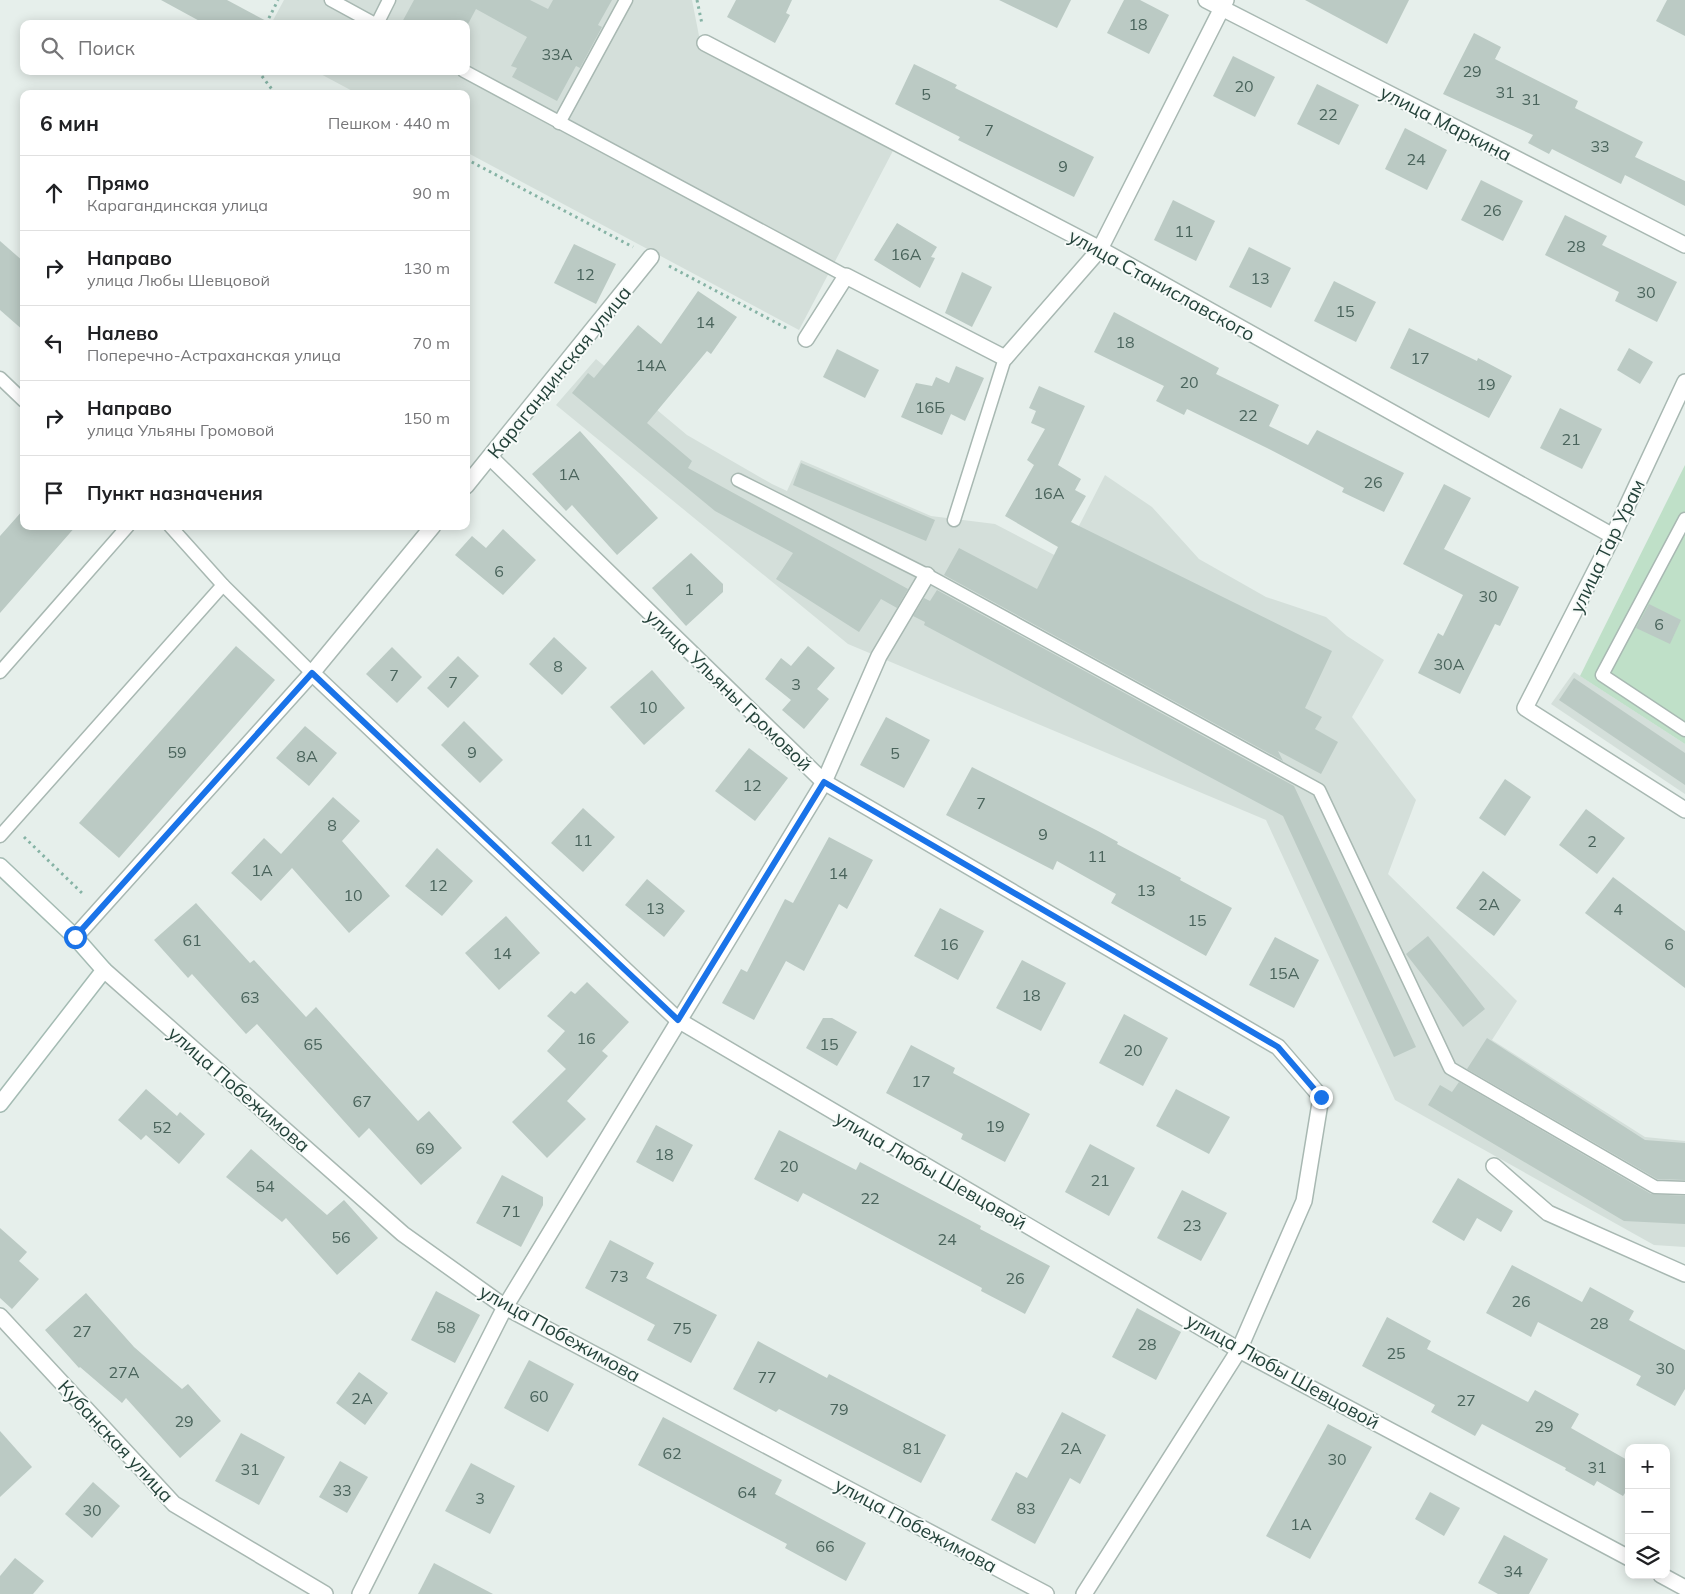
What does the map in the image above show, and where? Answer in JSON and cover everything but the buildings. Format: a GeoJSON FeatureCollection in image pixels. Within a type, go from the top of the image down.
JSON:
{"type":"FeatureCollection","features":[{"type":"Feature","properties":{"kind":"street","name":"улица Маркина"},"geometry":{"type":"LineString","coordinates":[[1206,0],[1224,4],[1685,245]]}},
{"type":"Feature","properties":{"kind":"street"},"geometry":{"type":"LineString","coordinates":[[806,339],[846,276],[1005,358],[1100,249],[1224,4]]}},
{"type":"Feature","properties":{"kind":"street","name":"улица Станиславского"},"geometry":{"type":"LineString","coordinates":[[705,43],[1100,249],[1613,536]]}},
{"type":"Feature","properties":{"kind":"street","name":"Карагандинская улица"},"geometry":{"type":"LineString","coordinates":[[470,481],[651,257]]}},
{"type":"Feature","properties":{"kind":"street","name":"улица Тар Урам"},"geometry":{"type":"LineString","coordinates":[[1685,382],[1613,536],[1526,708],[1685,810]]}},
{"type":"Feature","properties":{"kind":"street","name":"улица Ульяны Громовой"},"geometry":{"type":"LineString","coordinates":[[490,457],[824,782],[1278,1047],[1321,1097],[1304,1201],[1239,1350]]}},
{"type":"Feature","properties":{"kind":"street"},"geometry":{"type":"LineString","coordinates":[[75,937],[312,673],[430,530]]}},
{"type":"Feature","properties":{"kind":"street"},"geometry":{"type":"LineString","coordinates":[[360,1594],[505,1307],[824,782],[879,656],[927,575]]}},
{"type":"Feature","properties":{"kind":"street","name":"улица Любы Шевцовой"},"geometry":{"type":"LineString","coordinates":[[312,673],[678,1020],[1239,1350],[1625,1556]]}},
{"type":"Feature","properties":{"kind":"street","name":"улица Побежимова"},"geometry":{"type":"LineString","coordinates":[[0,866],[75,937],[104,970],[403,1234],[505,1307],[1046,1594]]}},
{"type":"Feature","properties":{"kind":"street"},"geometry":{"type":"LineString","coordinates":[[0,1104],[104,970]]}},
{"type":"Feature","properties":{"kind":"street"},"geometry":{"type":"LineString","coordinates":[[1494,1166],[1548,1213],[1685,1274]]}},
{"type":"Feature","properties":{"kind":"street","name":"Кубанская улица"},"geometry":{"type":"LineString","coordinates":[[0,1316],[174,1504],[325,1594]]}},
{"type":"Feature","properties":{"kind":"street"},"geometry":{"type":"LineString","coordinates":[[1084,1594],[1239,1350]]}},
{"type":"Feature","properties":{"kind":"street"},"geometry":{"type":"LineString","coordinates":[[1668,1579],[1685,1588]]}},
{"type":"Feature","properties":{"kind":"lane"},"geometry":{"type":"LineString","coordinates":[[331,0],[368,20]]}},
{"type":"Feature","properties":{"kind":"lane"},"geometry":{"type":"LineString","coordinates":[[378,20],[390,0]]}},
{"type":"Feature","properties":{"kind":"lane"},"geometry":{"type":"LineString","coordinates":[[560,123],[626,0]]}},
{"type":"Feature","properties":{"kind":"lane"},"geometry":{"type":"LineString","coordinates":[[470,74],[846,276]]}},
{"type":"Feature","properties":{"kind":"lane"},"geometry":{"type":"LineString","coordinates":[[954,520],[1005,358]]}},
{"type":"Feature","properties":{"kind":"lane"},"geometry":{"type":"LineString","coordinates":[[0,378],[20,397]]}},
{"type":"Feature","properties":{"kind":"lane"},"geometry":{"type":"LineString","coordinates":[[738,480],[927,575],[1320,790],[1450,1068],[1655,1188],[1685,1188]]}},
{"type":"Feature","properties":{"kind":"lane"},"geometry":{"type":"LineString","coordinates":[[1685,519],[1602,675],[1685,730]]}},
{"type":"Feature","properties":{"kind":"lane"},"geometry":{"type":"LineString","coordinates":[[0,672],[124,530]]}},
{"type":"Feature","properties":{"kind":"lane"},"geometry":{"type":"LineString","coordinates":[[174,530],[223,585],[312,673]]}},
{"type":"Feature","properties":{"kind":"lane"},"geometry":{"type":"LineString","coordinates":[[0,836],[223,585]]}},
{"type":"Feature","properties":{"kind":"path"},"geometry":{"type":"LineString","coordinates":[[268,20],[278,0]]}},
{"type":"Feature","properties":{"kind":"path"},"geometry":{"type":"LineString","coordinates":[[261,75],[272,90]]}},
{"type":"Feature","properties":{"kind":"path"},"geometry":{"type":"LineString","coordinates":[[11,824],[99,910]]}},
{"type":"Feature","properties":{"kind":"shaded area"},"geometry":{"type":"Polygon","coordinates":[[[284,0],[692,0],[701,46],[895,147],[799,330],[470,154],[470,90],[351,90],[322,75],[470,75],[470,20],[273,20],[284,0]]]}},
{"type":"Feature","properties":{"kind":"shaded area"},"geometry":{"type":"Polygon","coordinates":[[[596,359],[687,435],[787,491],[801,460],[931,516],[995,524],[1062,559],[1105,475],[1152,507],[1199,559],[1266,597],[1326,617],[1347,636],[1384,660],[1352,717],[1416,800],[1388,874],[1517,1001],[1492,1040],[1645,1137],[1685,1141],[1685,1247],[1654,1245],[1395,1100],[1266,820],[848,644],[556,405],[596,359]]]}},
{"type":"Feature","properties":{"kind":"shaded area"},"geometry":{"type":"Polygon","coordinates":[[[1574,672],[1685,744],[1685,794],[1551,704],[1574,672]]]}},
{"type":"Feature","properties":{"kind":"green space"},"geometry":{"type":"Polygon","coordinates":[[[1685,465],[1685,744],[1580,676],[1685,465]]]}},
{"type":"Feature","properties":{"kind":"route"},"geometry":{"type":"LineString","coordinates":[[75,937],[312,673],[678,1020],[824,782],[1278,1047],[1321,1097]]}}]}
